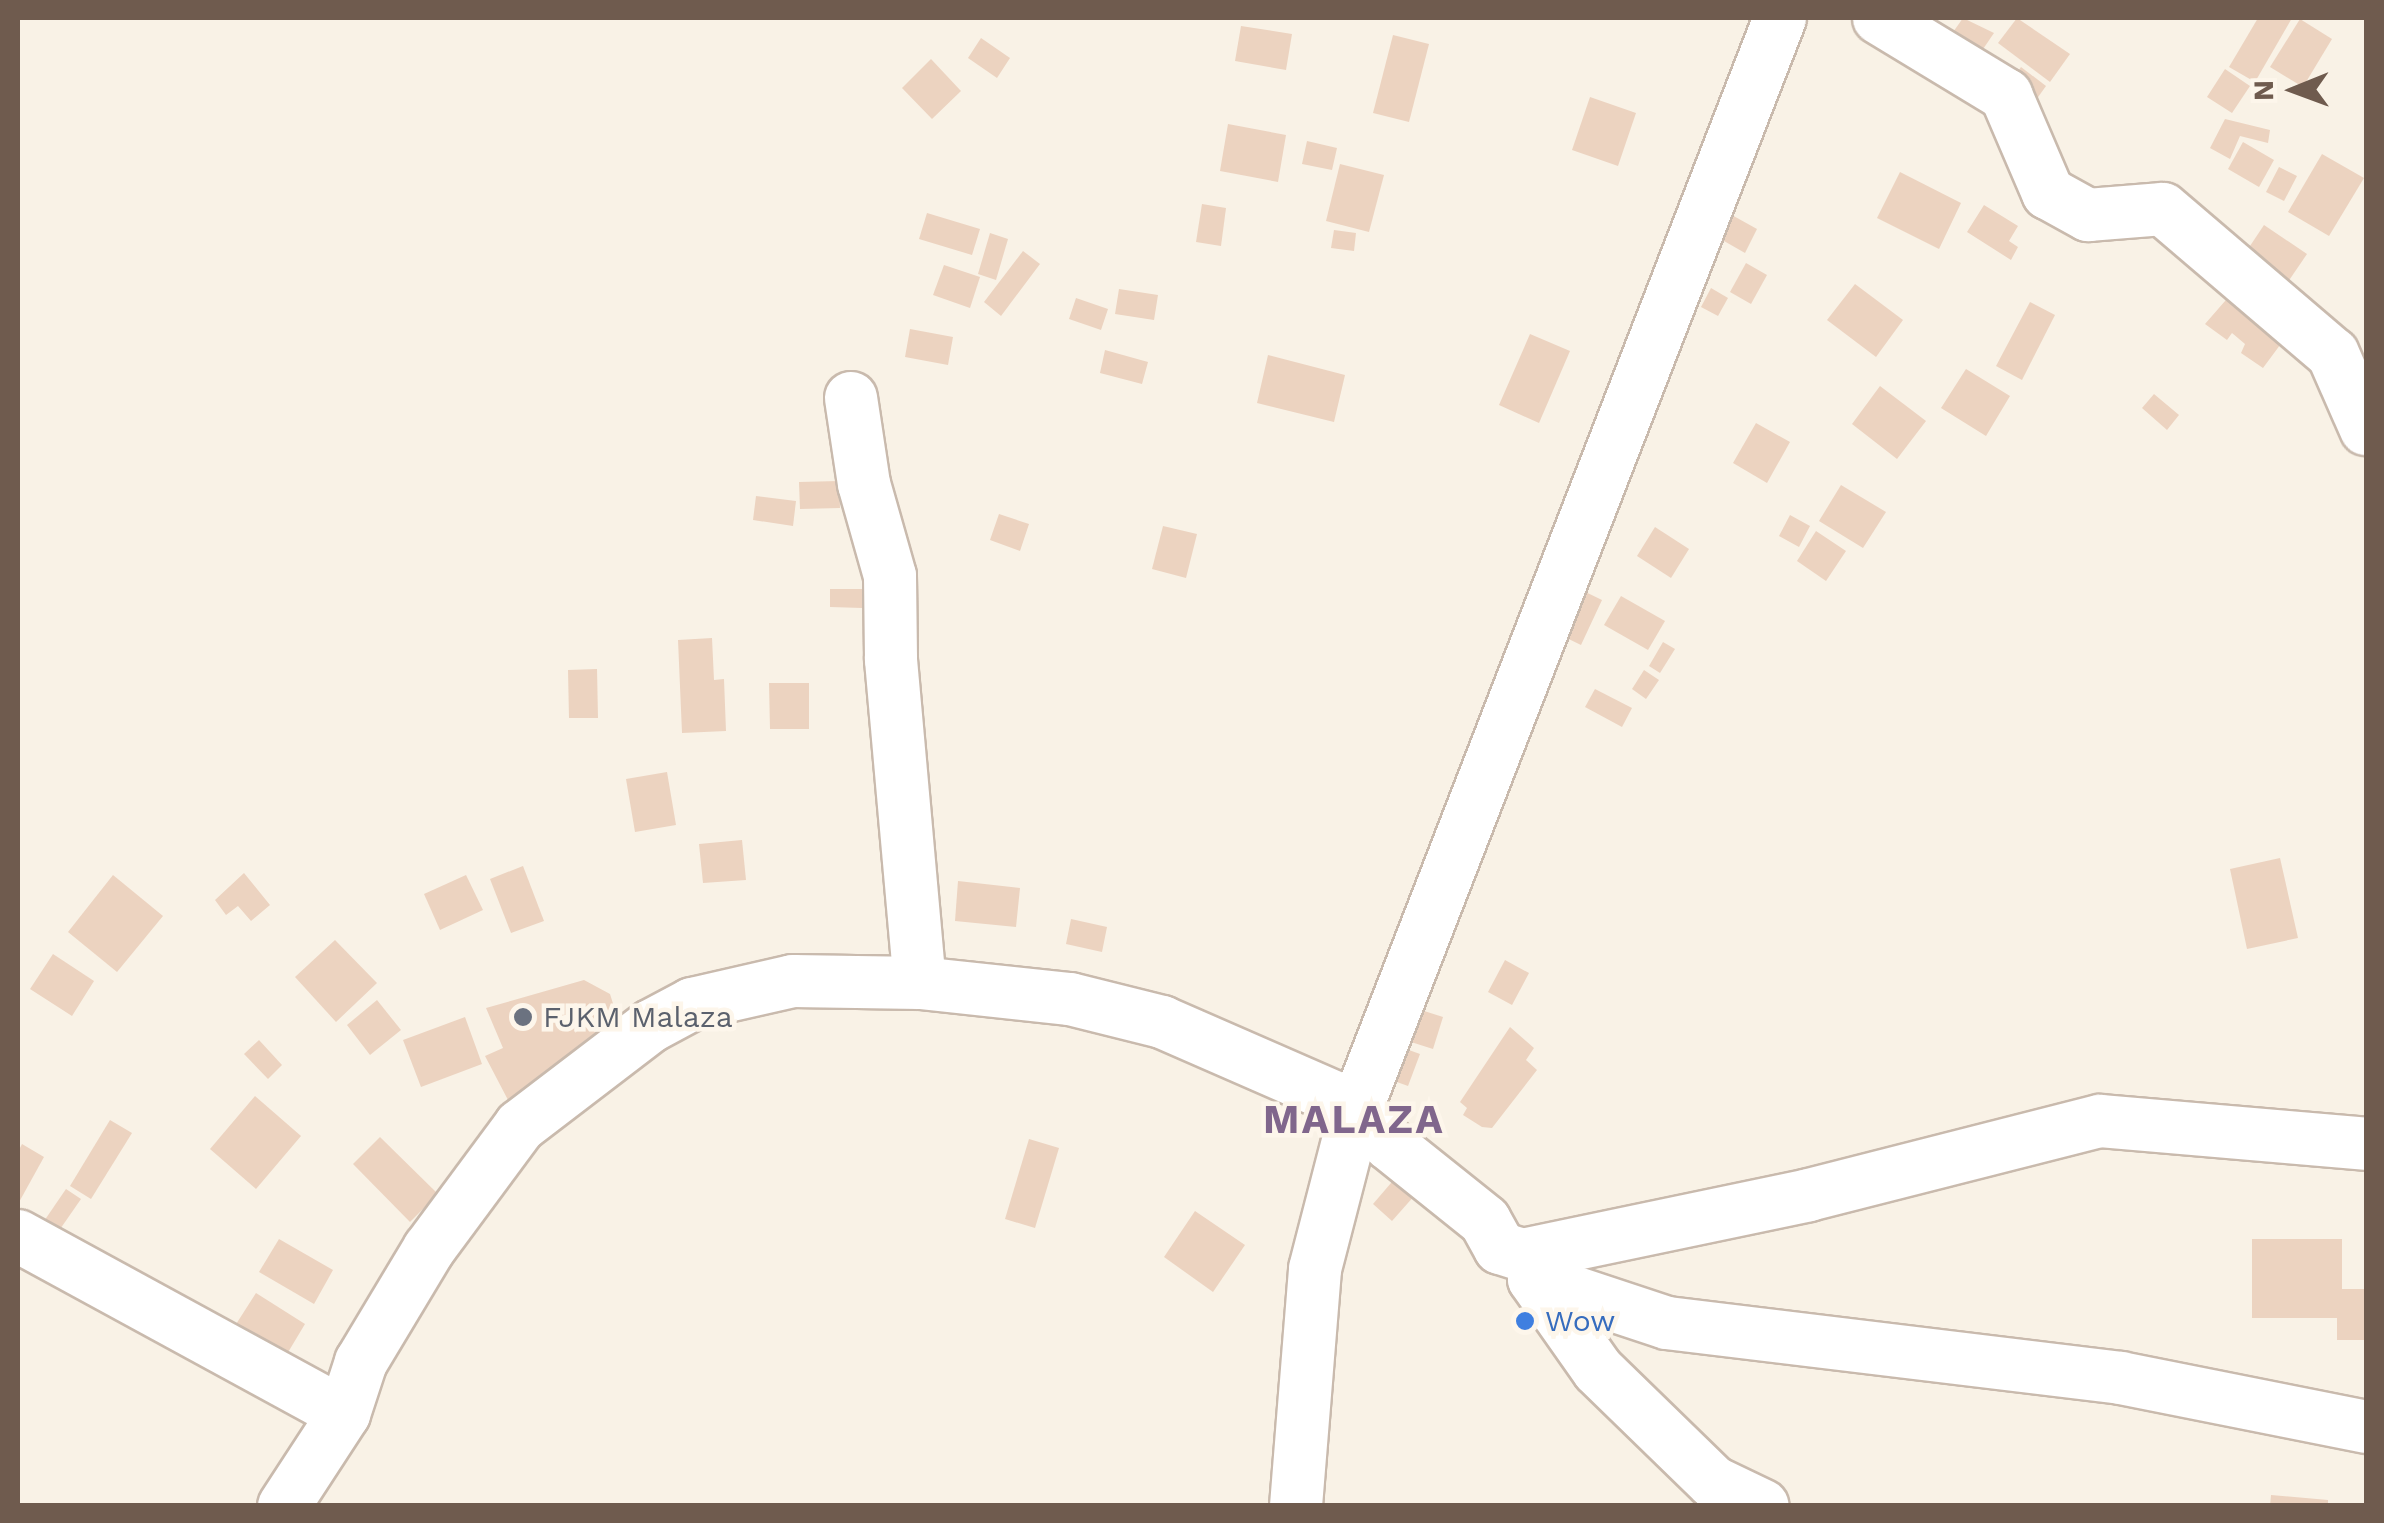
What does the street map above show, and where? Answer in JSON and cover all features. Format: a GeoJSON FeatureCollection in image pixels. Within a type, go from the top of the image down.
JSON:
{"type":"FeatureCollection","features":[{"type":"Feature","properties":{"kind":"street"},"geometry":{"type":"LineString","coordinates":[[1296,1506],[1315,1268],[1356,1107],[1780,18]]}},
{"type":"Feature","properties":{"kind":"street"},"geometry":{"type":"LineString","coordinates":[[1879,18],[2006,95],[2048,193],[2088,215],[2163,210],[2333,354],[2366,429]]}},
{"type":"Feature","properties":{"kind":"street"},"geometry":{"type":"LineString","coordinates":[[851,398],[864,484],[890,576],[890,660],[920,983]]}},
{"type":"Feature","properties":{"kind":"street"},"geometry":{"type":"LineString","coordinates":[[284,1506],[344,1414],[361,1362],[458,1203],[520,1126],[578,1080],[692,1004],[793,982],[920,983],[1119,1009],[1356,1107],[1388,1144],[1484,1220],[1500,1248],[1529,1267],[1666,1323],[2121,1378],[2366,1427]]}},
{"type":"Feature","properties":{"kind":"street"},"geometry":{"type":"LineString","coordinates":[[1529,1267],[2100,1121],[2366,1144]]}},
{"type":"Feature","properties":{"kind":"street"},"geometry":{"type":"LineString","coordinates":[[18,1236],[344,1414]]}},
{"type":"Feature","properties":{"kind":"street"},"geometry":{"type":"LineString","coordinates":[[1529,1267],[1598,1370],[1714,1482],[1764,1506]]}},
{"type":"Feature","properties":{"kind":"building"},"geometry":{"type":"Polygon","coordinates":[[[1963,18],[1994,33],[1979,55],[1951,35],[1963,18]]]}},
{"type":"Feature","properties":{"kind":"building"},"geometry":{"type":"Polygon","coordinates":[[[2017,18],[2070,54],[2050,82],[1998,43],[2017,18]]]}},
{"type":"Feature","properties":{"kind":"building"},"geometry":{"type":"Polygon","coordinates":[[[2258,18],[2292,18],[2255,82],[2229,67],[2258,18]]]}},
{"type":"Feature","properties":{"kind":"building"},"geometry":{"type":"Polygon","coordinates":[[[2300,19],[2332,39],[2303,87],[2270,67],[2300,19]]]}},
{"type":"Feature","properties":{"kind":"building"},"geometry":{"type":"Polygon","coordinates":[[[1241,26],[1292,34],[1286,70],[1235,61],[1241,26]]]}},
{"type":"Feature","properties":{"kind":"building"},"geometry":{"type":"Polygon","coordinates":[[[1393,35],[1429,44],[1409,122],[1373,113],[1393,35]]]}},
{"type":"Feature","properties":{"kind":"building"},"geometry":{"type":"Polygon","coordinates":[[[981,38],[1010,58],[997,78],[968,58],[981,38]]]}},
{"type":"Feature","properties":{"kind":"building"},"geometry":{"type":"Polygon","coordinates":[[[931,59],[961,91],[932,119],[902,88],[931,59]]]}},
{"type":"Feature","properties":{"kind":"building"},"geometry":{"type":"Polygon","coordinates":[[[2021,67],[2046,86],[2036,100],[2011,82],[2021,67]]]}},
{"type":"Feature","properties":{"kind":"building"},"geometry":{"type":"Polygon","coordinates":[[[2225,69],[2250,86],[2232,113],[2207,97],[2225,69]]]}},
{"type":"Feature","properties":{"kind":"building"},"geometry":{"type":"Polygon","coordinates":[[[1590,97],[1636,113],[1618,166],[1572,150],[1590,97]]]}},
{"type":"Feature","properties":{"kind":"building"},"geometry":{"type":"Polygon","coordinates":[[[2225,119],[2270,130],[2268,143],[2240,136],[2230,159],[2210,148],[2225,119]]]}},
{"type":"Feature","properties":{"kind":"building"},"geometry":{"type":"Polygon","coordinates":[[[1228,124],[1286,135],[1278,182],[1220,171],[1228,124]]]}},
{"type":"Feature","properties":{"kind":"building"},"geometry":{"type":"Polygon","coordinates":[[[1307,141],[1337,148],[1332,170],[1302,164],[1307,141]]]}},
{"type":"Feature","properties":{"kind":"building"},"geometry":{"type":"Polygon","coordinates":[[[2243,142],[2274,160],[2259,187],[2228,169],[2243,142]]]}},
{"type":"Feature","properties":{"kind":"building"},"geometry":{"type":"Polygon","coordinates":[[[2322,154],[2364,178],[2329,236],[2288,212],[2322,154]]]}},
{"type":"Feature","properties":{"kind":"building"},"geometry":{"type":"Polygon","coordinates":[[[1340,164],[1384,175],[1369,232],[1326,221],[1340,164]]]}},
{"type":"Feature","properties":{"kind":"building"},"geometry":{"type":"Polygon","coordinates":[[[2279,167],[2297,176],[2284,201],[2266,192],[2279,167]]]}},
{"type":"Feature","properties":{"kind":"building"},"geometry":{"type":"Polygon","coordinates":[[[1900,172],[1961,203],[1939,249],[1877,218],[1900,172]]]}},
{"type":"Feature","properties":{"kind":"building"},"geometry":{"type":"Polygon","coordinates":[[[1202,204],[1226,208],[1221,246],[1196,242],[1202,204]]]}},
{"type":"Feature","properties":{"kind":"building"},"geometry":{"type":"Polygon","coordinates":[[[1984,205],[2018,226],[2009,241],[2018,247],[2011,260],[1967,232],[1984,205]]]}},
{"type":"Feature","properties":{"kind":"building"},"geometry":{"type":"Polygon","coordinates":[[[927,213],[980,229],[972,255],[919,239],[927,213]]]}},
{"type":"Feature","properties":{"kind":"building"},"geometry":{"type":"Polygon","coordinates":[[[1730,214],[1757,229],[1745,253],[1717,237],[1730,214]]]}},
{"type":"Feature","properties":{"kind":"building"},"geometry":{"type":"Polygon","coordinates":[[[2264,225],[2307,254],[2283,289],[2240,261],[2264,225]]]}},
{"type":"Feature","properties":{"kind":"building"},"geometry":{"type":"Polygon","coordinates":[[[1334,230],[1356,233],[1354,251],[1331,248],[1334,230]]]}},
{"type":"Feature","properties":{"kind":"building"},"geometry":{"type":"Polygon","coordinates":[[[990,233],[1008,239],[996,280],[978,274],[990,233]]]}},
{"type":"Feature","properties":{"kind":"building"},"geometry":{"type":"Polygon","coordinates":[[[1023,251],[1040,264],[1001,316],[984,302],[1023,251]]]}},
{"type":"Feature","properties":{"kind":"building"},"geometry":{"type":"Polygon","coordinates":[[[1746,263],[1767,275],[1751,304],[1730,292],[1746,263]]]}},
{"type":"Feature","properties":{"kind":"building"},"geometry":{"type":"Polygon","coordinates":[[[944,265],[980,277],[970,308],[933,295],[944,265]]]}},
{"type":"Feature","properties":{"kind":"building"},"geometry":{"type":"Polygon","coordinates":[[[1855,284],[1903,320],[1876,357],[1827,320],[1855,284]]]}},
{"type":"Feature","properties":{"kind":"building"},"geometry":{"type":"Polygon","coordinates":[[[1711,288],[1728,298],[1718,316],[1701,307],[1711,288]]]}},
{"type":"Feature","properties":{"kind":"building"},"geometry":{"type":"Polygon","coordinates":[[[1119,289],[1158,295],[1154,320],[1115,314],[1119,289]]]}},
{"type":"Feature","properties":{"kind":"building"},"geometry":{"type":"Polygon","coordinates":[[[2232,293],[2283,341],[2263,368],[2241,353],[2245,344],[2232,333],[2227,340],[2205,324],[2232,293]]]}},
{"type":"Feature","properties":{"kind":"building"},"geometry":{"type":"Polygon","coordinates":[[[1076,298],[1108,309],[1101,330],[1069,319],[1076,298]]]}},
{"type":"Feature","properties":{"kind":"building"},"geometry":{"type":"Polygon","coordinates":[[[2030,302],[2055,315],[2022,380],[1996,366],[2030,302]]]}},
{"type":"Feature","properties":{"kind":"building"},"geometry":{"type":"Polygon","coordinates":[[[910,329],[953,337],[948,365],[905,357],[910,329]]]}},
{"type":"Feature","properties":{"kind":"building"},"geometry":{"type":"Polygon","coordinates":[[[1530,334],[1570,351],[1539,423],[1499,405],[1530,334]]]}},
{"type":"Feature","properties":{"kind":"building"},"geometry":{"type":"Polygon","coordinates":[[[1105,350],[1148,362],[1142,384],[1100,373],[1105,350]]]}},
{"type":"Feature","properties":{"kind":"building"},"geometry":{"type":"Polygon","coordinates":[[[1268,355],[1345,375],[1334,422],[1257,403],[1268,355]]]}},
{"type":"Feature","properties":{"kind":"building"},"geometry":{"type":"Polygon","coordinates":[[[1966,369],[2010,396],[1986,436],[1941,408],[1966,369]]]}},
{"type":"Feature","properties":{"kind":"building"},"geometry":{"type":"Polygon","coordinates":[[[1880,386],[1926,421],[1897,459],[1852,424],[1880,386]]]}},
{"type":"Feature","properties":{"kind":"building"},"geometry":{"type":"Polygon","coordinates":[[[2154,394],[2179,415],[2167,430],[2142,408],[2154,394]]]}},
{"type":"Feature","properties":{"kind":"building"},"geometry":{"type":"Polygon","coordinates":[[[1756,423],[1790,442],[1767,483],[1733,463],[1756,423]]]}},
{"type":"Feature","properties":{"kind":"building"},"geometry":{"type":"Polygon","coordinates":[[[839,481],[840,508],[800,509],[799,482],[839,481]]]}},
{"type":"Feature","properties":{"kind":"building"},"geometry":{"type":"Polygon","coordinates":[[[1841,485],[1886,512],[1863,548],[1819,521],[1841,485]]]}},
{"type":"Feature","properties":{"kind":"building"},"geometry":{"type":"Polygon","coordinates":[[[756,496],[796,501],[793,526],[753,520],[756,496]]]}},
{"type":"Feature","properties":{"kind":"building"},"geometry":{"type":"Polygon","coordinates":[[[999,514],[1029,524],[1020,551],[990,540],[999,514]]]}},
{"type":"Feature","properties":{"kind":"building"},"geometry":{"type":"Polygon","coordinates":[[[1790,515],[1810,526],[1799,547],[1779,536],[1790,515]]]}},
{"type":"Feature","properties":{"kind":"building"},"geometry":{"type":"Polygon","coordinates":[[[1163,526],[1197,534],[1186,578],[1152,569],[1163,526]]]}},
{"type":"Feature","properties":{"kind":"building"},"geometry":{"type":"Polygon","coordinates":[[[1655,527],[1689,549],[1671,578],[1637,556],[1655,527]]]}},
{"type":"Feature","properties":{"kind":"building"},"geometry":{"type":"Polygon","coordinates":[[[1816,531],[1846,551],[1826,581],[1797,561],[1816,531]]]}},
{"type":"Feature","properties":{"kind":"building"},"geometry":{"type":"Polygon","coordinates":[[[1571,585],[1602,600],[1581,645],[1550,630],[1571,585]]]}},
{"type":"Feature","properties":{"kind":"building"},"geometry":{"type":"Polygon","coordinates":[[[830,589],[862,589],[862,608],[830,607],[830,589]]]}},
{"type":"Feature","properties":{"kind":"building"},"geometry":{"type":"Polygon","coordinates":[[[1621,596],[1665,621],[1648,650],[1604,625],[1621,596]]]}},
{"type":"Feature","properties":{"kind":"building"},"geometry":{"type":"Polygon","coordinates":[[[712,638],[714,680],[724,679],[726,731],[682,733],[678,640],[712,638]]]}},
{"type":"Feature","properties":{"kind":"building"},"geometry":{"type":"Polygon","coordinates":[[[1663,642],[1675,649],[1660,673],[1649,666],[1663,642]]]}},
{"type":"Feature","properties":{"kind":"building"},"geometry":{"type":"Polygon","coordinates":[[[597,669],[598,718],[569,718],[568,670],[597,669]]]}},
{"type":"Feature","properties":{"kind":"building"},"geometry":{"type":"Polygon","coordinates":[[[1644,670],[1659,680],[1646,699],[1632,689],[1644,670]]]}},
{"type":"Feature","properties":{"kind":"building"},"geometry":{"type":"Polygon","coordinates":[[[769,683],[809,683],[809,729],[770,729],[769,683]]]}},
{"type":"Feature","properties":{"kind":"building"},"geometry":{"type":"Polygon","coordinates":[[[1595,689],[1632,708],[1622,727],[1585,707],[1595,689]]]}},
{"type":"Feature","properties":{"kind":"building"},"geometry":{"type":"Polygon","coordinates":[[[667,772],[676,825],[635,832],[626,779],[667,772]]]}},
{"type":"Feature","properties":{"kind":"building"},"geometry":{"type":"Polygon","coordinates":[[[742,840],[746,880],[703,883],[699,844],[742,840]]]}},
{"type":"Feature","properties":{"kind":"building"},"geometry":{"type":"Polygon","coordinates":[[[2280,858],[2298,938],[2247,949],[2230,869],[2280,858]]]}},
{"type":"Feature","properties":{"kind":"building"},"geometry":{"type":"Polygon","coordinates":[[[523,866],[544,921],[511,933],[490,879],[523,866]]]}},
{"type":"Feature","properties":{"kind":"building"},"geometry":{"type":"Polygon","coordinates":[[[244,873],[270,905],[251,921],[238,906],[226,915],[215,900],[244,873]]]}},
{"type":"Feature","properties":{"kind":"building"},"geometry":{"type":"Polygon","coordinates":[[[113,875],[163,916],[117,972],[68,932],[113,875]]]}},
{"type":"Feature","properties":{"kind":"building"},"geometry":{"type":"Polygon","coordinates":[[[466,875],[483,910],[440,930],[424,894],[466,875]]]}},
{"type":"Feature","properties":{"kind":"building"},"geometry":{"type":"Polygon","coordinates":[[[958,881],[1020,888],[1016,927],[955,921],[958,881]]]}},
{"type":"Feature","properties":{"kind":"building"},"geometry":{"type":"Polygon","coordinates":[[[1071,919],[1107,927],[1102,952],[1066,944],[1071,919]]]}},
{"type":"Feature","properties":{"kind":"building"},"geometry":{"type":"Polygon","coordinates":[[[335,940],[377,983],[336,1022],[295,977],[335,940]]]}},
{"type":"Feature","properties":{"kind":"building"},"geometry":{"type":"Polygon","coordinates":[[[53,954],[94,981],[72,1016],[30,989],[53,954]]]}},
{"type":"Feature","properties":{"kind":"building"},"geometry":{"type":"Polygon","coordinates":[[[1505,960],[1529,973],[1512,1005],[1488,992],[1505,960]]]}},
{"type":"Feature","properties":{"kind":"building"},"geometry":{"type":"Polygon","coordinates":[[[584,980],[610,994],[622,1032],[572,1075],[508,1100],[485,1056],[503,1048],[486,1008],[584,980]]]}},
{"type":"Feature","properties":{"kind":"building"},"geometry":{"type":"Polygon","coordinates":[[[377,1000],[401,1030],[370,1055],[347,1025],[377,1000]]]}},
{"type":"Feature","properties":{"kind":"building"},"geometry":{"type":"Polygon","coordinates":[[[1421,1010],[1443,1017],[1433,1049],[1411,1042],[1421,1010]]]}},
{"type":"Feature","properties":{"kind":"building"},"geometry":{"type":"Polygon","coordinates":[[[465,1017],[482,1064],[421,1087],[403,1040],[465,1017]]]}},
{"type":"Feature","properties":{"kind":"building"},"geometry":{"type":"Polygon","coordinates":[[[1510,1027],[1534,1048],[1526,1060],[1537,1070],[1492,1128],[1482,1127],[1463,1115],[1467,1108],[1460,1102],[1510,1027]]]}},
{"type":"Feature","properties":{"kind":"building"},"geometry":{"type":"Polygon","coordinates":[[[259,1040],[282,1065],[268,1079],[244,1054],[259,1040]]]}},
{"type":"Feature","properties":{"kind":"building"},"geometry":{"type":"Polygon","coordinates":[[[1395,1045],[1420,1054],[1408,1086],[1383,1077],[1395,1045]]]}},
{"type":"Feature","properties":{"kind":"building"},"geometry":{"type":"Polygon","coordinates":[[[255,1096],[301,1136],[256,1189],[210,1149],[255,1096]]]}},
{"type":"Feature","properties":{"kind":"building"},"geometry":{"type":"Polygon","coordinates":[[[110,1120],[132,1133],[91,1199],[70,1186],[110,1120]]]}},
{"type":"Feature","properties":{"kind":"building"},"geometry":{"type":"Polygon","coordinates":[[[380,1137],[438,1194],[410,1222],[353,1164],[380,1137]]]}},
{"type":"Feature","properties":{"kind":"building"},"geometry":{"type":"Polygon","coordinates":[[[1029,1139],[1059,1148],[1035,1228],[1005,1219],[1029,1139]]]}},
{"type":"Feature","properties":{"kind":"building"},"geometry":{"type":"Polygon","coordinates":[[[22,1144],[44,1157],[18,1204],[18,1152],[22,1144]]]}},
{"type":"Feature","properties":{"kind":"building"},"geometry":{"type":"Polygon","coordinates":[[[1403,1169],[1423,1186],[1392,1221],[1373,1204],[1403,1169]]]}},
{"type":"Feature","properties":{"kind":"building"},"geometry":{"type":"Polygon","coordinates":[[[66,1189],[81,1199],[56,1235],[42,1224],[66,1189]]]}},
{"type":"Feature","properties":{"kind":"building"},"geometry":{"type":"Polygon","coordinates":[[[1195,1211],[1245,1245],[1213,1292],[1164,1257],[1195,1211]]]}},
{"type":"Feature","properties":{"kind":"building"},"geometry":{"type":"Polygon","coordinates":[[[279,1239],[333,1270],[314,1304],[259,1272],[279,1239]]]}},
{"type":"Feature","properties":{"kind":"building"},"geometry":{"type":"Polygon","coordinates":[[[2252,1239],[2342,1239],[2342,1289],[2366,1289],[2366,1340],[2337,1340],[2337,1318],[2252,1318],[2252,1239]]]}},
{"type":"Feature","properties":{"kind":"building"},"geometry":{"type":"Polygon","coordinates":[[[256,1293],[305,1324],[281,1364],[231,1332],[256,1293]]]}},
{"type":"Feature","properties":{"kind":"building"},"geometry":{"type":"Polygon","coordinates":[[[2271,1495],[2328,1500],[2328,1506],[2270,1506],[2271,1495]]]}},
{"type":"Feature","properties":{"kind":"place","name":"FJKM Malaza"},"geometry":{"type":"Point","coordinates":[523,1017]}},
{"type":"Feature","properties":{"kind":"place","name":"Wow"},"geometry":{"type":"Point","coordinates":[1525,1321]}},
{"type":"Feature","properties":{"kind":"district","name":"MALAZA"},"geometry":{"type":"Point","coordinates":[1354,1120]}}]}
